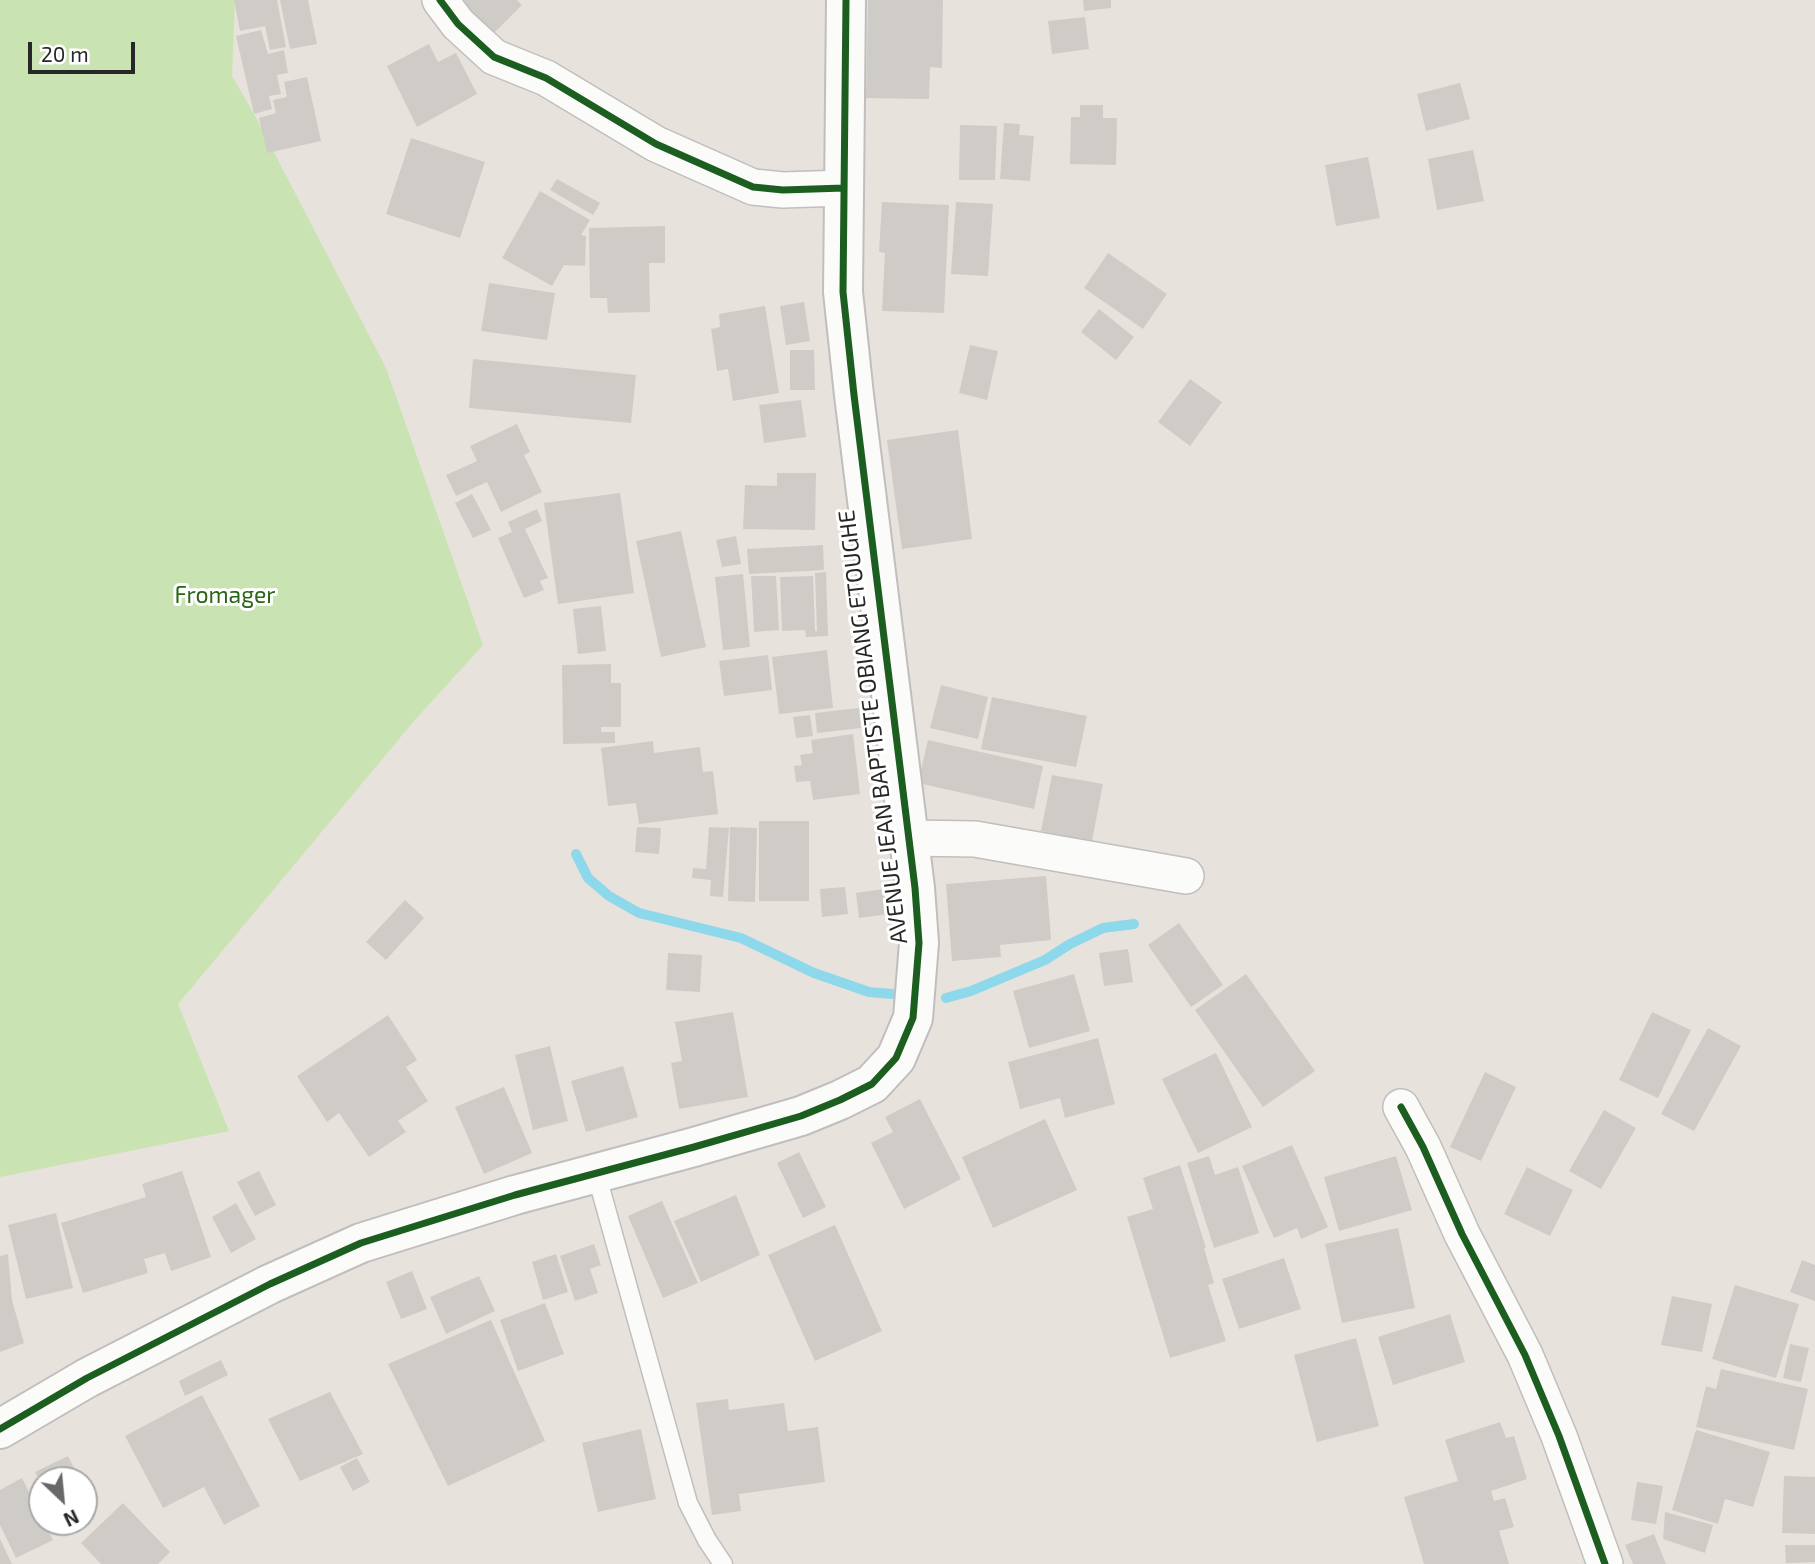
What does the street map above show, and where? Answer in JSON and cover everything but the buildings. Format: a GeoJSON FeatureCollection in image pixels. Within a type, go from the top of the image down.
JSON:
{"type":"FeatureCollection","features":[{"type":"Feature","properties":{"kind":"street"},"geometry":{"type":"LineString","coordinates":[[440,0],[457,24],[494,57],[546,78],[656,144],[753,187],[783,191],[844,188]]}},
{"type":"Feature","properties":{"kind":"street","name":"AVENUE JEAN BAPTISTE OBIANG ETOUGHE"},"geometry":{"type":"LineString","coordinates":[[0,1429],[99,1372],[270,1284],[361,1243],[454,1212],[801,1116],[872,1084],[896,1058],[913,1018],[919,943],[909,838],[843,292],[846,0]]}},
{"type":"Feature","properties":{"kind":"street"},"geometry":{"type":"LineString","coordinates":[[909,838],[975,839],[1186,876]]}},
{"type":"Feature","properties":{"kind":"street"},"geometry":{"type":"LineString","coordinates":[[1401,1107],[1423,1147],[1462,1234],[1525,1355],[1559,1436],[1605,1564]]}},
{"type":"Feature","properties":{"kind":"lane"},"geometry":{"type":"LineString","coordinates":[[596,1173],[688,1503],[723,1564]]}},
{"type":"Feature","properties":{"kind":"green space","name":"Fromager"},"geometry":{"type":"Polygon","coordinates":[[[0,0],[235,0],[232,76],[386,368],[483,645],[414,721],[178,1004],[229,1131],[0,1177],[0,0]]]}},
{"type":"Feature","properties":{"kind":"waterway"},"geometry":{"type":"LineString","coordinates":[[576,854],[588,878],[609,896],[639,913],[741,938],[814,973],[869,992],[892,994]]}},
{"type":"Feature","properties":{"kind":"waterway"},"geometry":{"type":"LineString","coordinates":[[946,998],[971,991],[1045,960],[1103,928],[1134,924]]}},
{"type":"Feature","properties":{"kind":"cycle path"},"geometry":{"type":"LineString","coordinates":[[440,0],[458,24],[494,57],[546,78],[656,144],[753,187],[783,190],[844,188]]}},
{"type":"Feature","properties":{"kind":"cycle path"},"geometry":{"type":"LineString","coordinates":[[0,1429],[87,1378],[270,1284],[361,1243],[515,1195],[801,1116],[872,1084],[896,1058],[913,1018],[919,943],[915,888],[843,292],[846,0]]}},
{"type":"Feature","properties":{"kind":"cycle path"},"geometry":{"type":"LineString","coordinates":[[1401,1107],[1423,1147],[1462,1234],[1525,1355],[1559,1436],[1605,1564]]}}]}
